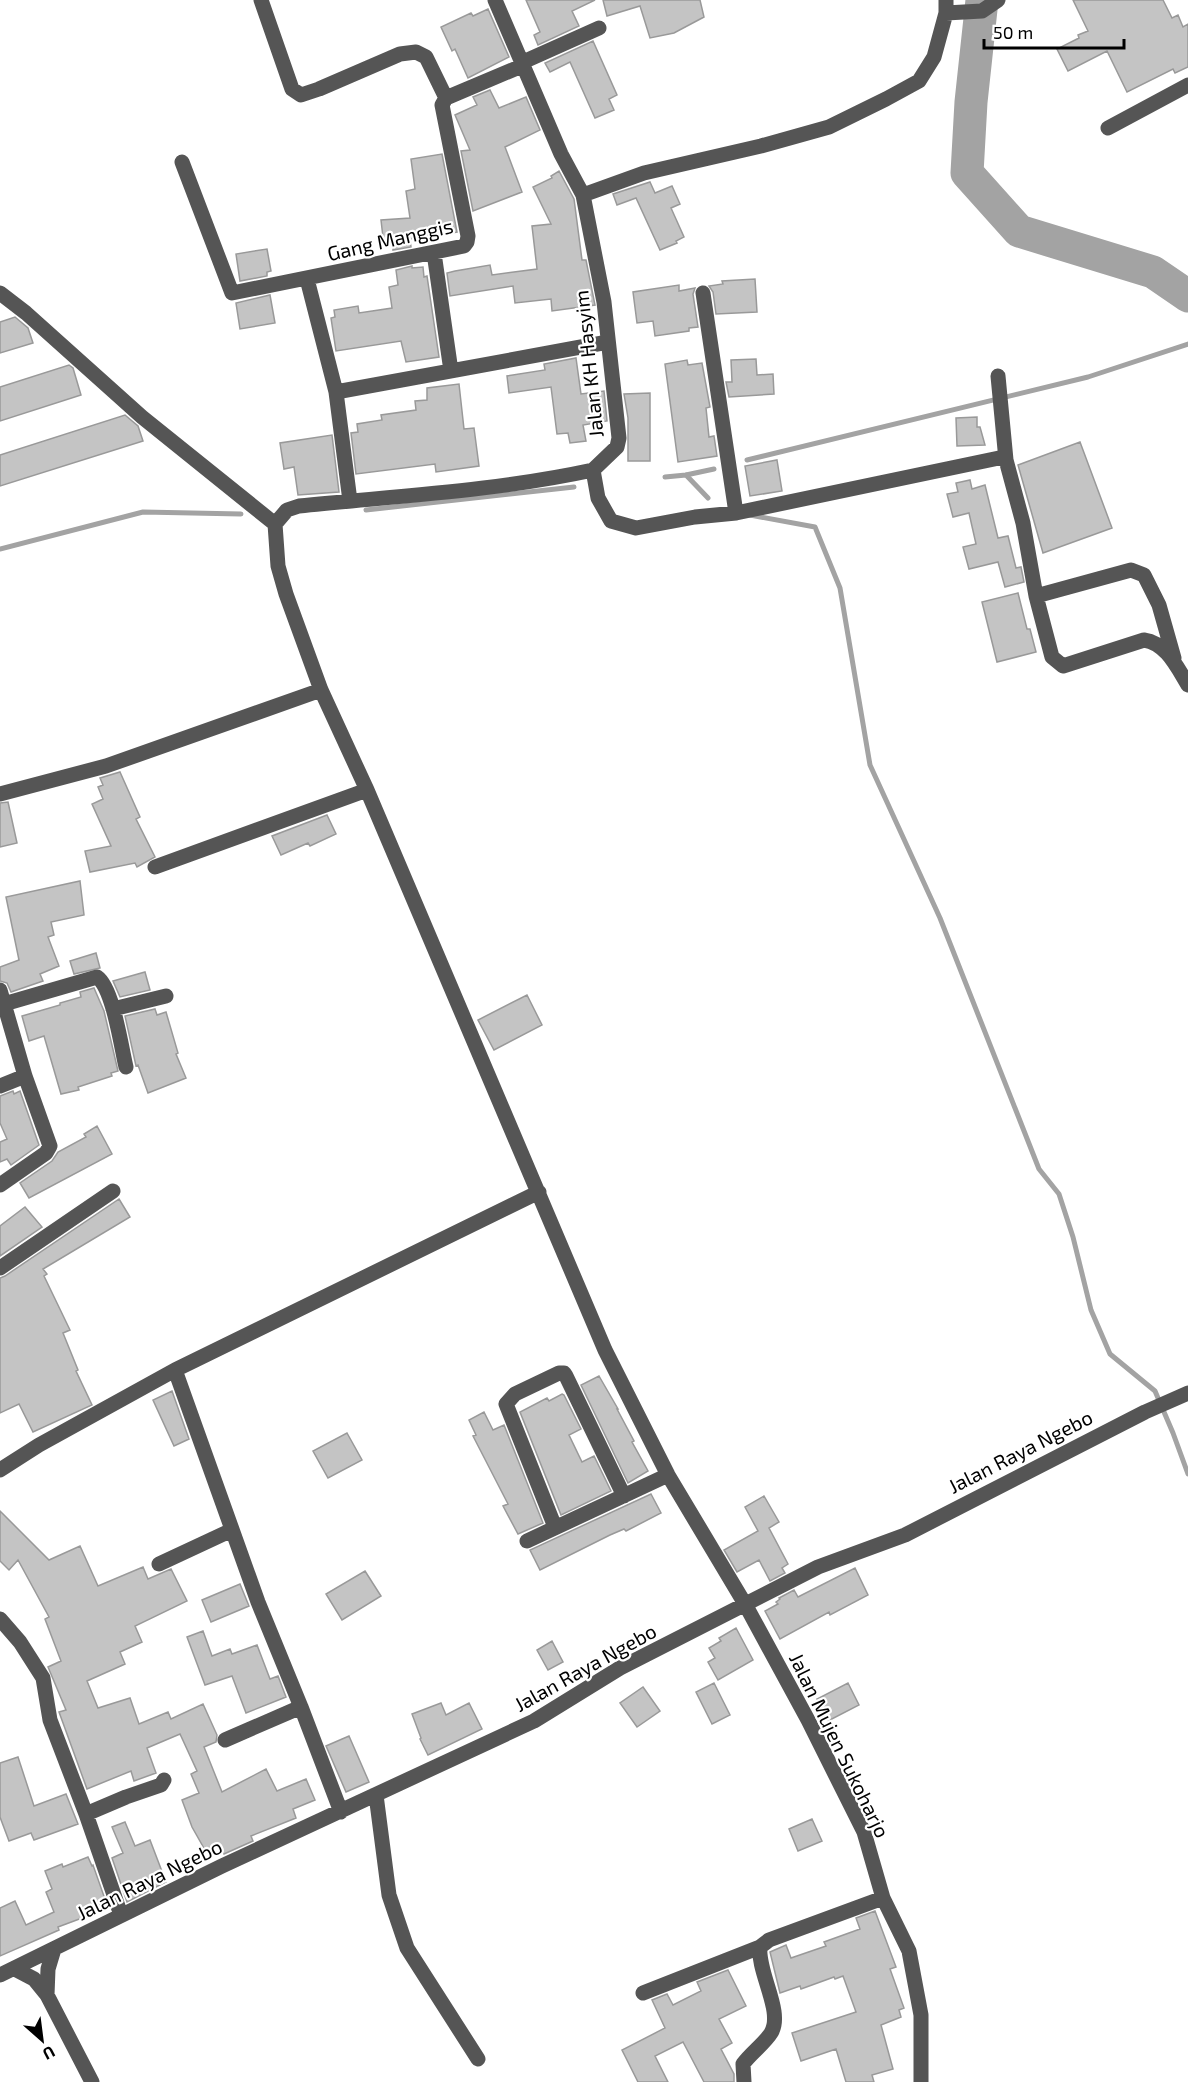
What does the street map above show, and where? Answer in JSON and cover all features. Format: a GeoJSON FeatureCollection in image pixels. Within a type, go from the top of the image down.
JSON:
{"type":"FeatureCollection","features":[{"type":"Feature","properties":{"kind":"street"},"geometry":{"type":"LineString","coordinates":[[261,0],[292,89],[301,95],[400,54],[416,52],[426,57],[446,98],[599,28]]}},
{"type":"Feature","properties":{"kind":"street","name":"Jalan KH Hasyim"},"geometry":{"type":"LineString","coordinates":[[495,0],[561,154],[583,195],[604,302],[619,438],[616,447],[593,470]]}},
{"type":"Feature","properties":{"kind":"street"},"geometry":{"type":"LineString","coordinates":[[583,195],[644,173],[761,146],[829,127],[856,115],[919,81],[934,57],[948,9],[982,11],[998,0]]}},
{"type":"Feature","properties":{"kind":"street"},"geometry":{"type":"LineString","coordinates":[[1108,128],[1188,85]]}},
{"type":"Feature","properties":{"kind":"street","name":"Gang Manggis"},"geometry":{"type":"LineString","coordinates":[[182,162],[232,292],[307,279],[464,246],[468,236],[442,105],[446,98]]}},
{"type":"Feature","properties":{"kind":"street"},"geometry":{"type":"LineString","coordinates":[[434,253],[451,371]]}},
{"type":"Feature","properties":{"kind":"street"},"geometry":{"type":"LineString","coordinates":[[307,279],[336,392],[350,501]]}},
{"type":"Feature","properties":{"kind":"street"},"geometry":{"type":"LineString","coordinates":[[0,292],[142,417],[275,524],[287,510],[299,506],[455,492],[562,477],[593,470],[598,498],[611,520],[636,528],[695,517],[736,513],[999,458],[1006,460]]}},
{"type":"Feature","properties":{"kind":"street"},"geometry":{"type":"LineString","coordinates":[[704,293],[736,513]]}},
{"type":"Feature","properties":{"kind":"street"},"geometry":{"type":"LineString","coordinates":[[336,392],[608,342]]}},
{"type":"Feature","properties":{"kind":"street"},"geometry":{"type":"LineString","coordinates":[[998,376],[1006,460],[1023,524],[1036,596],[1052,657],[1063,666],[1144,640],[1154,642],[1161,646],[1176,664],[1188,685]]}},
{"type":"Feature","properties":{"kind":"street","name":"Jalan Mujen Sukoharjo"},"geometry":{"type":"LineString","coordinates":[[275,524],[278,566],[321,690],[367,790],[605,1350],[668,1475],[746,1604],[864,1832],[884,1898],[909,1951],[921,2015],[921,2082]]}},
{"type":"Feature","properties":{"kind":"street"},"geometry":{"type":"LineString","coordinates":[[1036,596],[1131,570],[1144,575],[1159,605],[1176,664]]}},
{"type":"Feature","properties":{"kind":"street"},"geometry":{"type":"LineString","coordinates":[[0,794],[106,766],[321,690]]}},
{"type":"Feature","properties":{"kind":"street"},"geometry":{"type":"LineString","coordinates":[[155,867],[367,790]]}},
{"type":"Feature","properties":{"kind":"street"},"geometry":{"type":"LineString","coordinates":[[0,1185],[46,1152],[50,1146],[25,1076],[2,997],[97,977],[103,983],[113,1009],[126,1066]]}},
{"type":"Feature","properties":{"kind":"street"},"geometry":{"type":"LineString","coordinates":[[113,1009],[166,996]]}},
{"type":"Feature","properties":{"kind":"street"},"geometry":{"type":"LineString","coordinates":[[0,1086],[25,1076]]}},
{"type":"Feature","properties":{"kind":"street"},"geometry":{"type":"LineString","coordinates":[[0,1268],[112,1191]]}},
{"type":"Feature","properties":{"kind":"street"},"geometry":{"type":"LineString","coordinates":[[0,1470],[39,1445],[175,1370],[539,1192]]}},
{"type":"Feature","properties":{"kind":"street"},"geometry":{"type":"LineString","coordinates":[[175,1370],[258,1602],[341,1812]]}},
{"type":"Feature","properties":{"kind":"street"},"geometry":{"type":"LineString","coordinates":[[555,1527],[506,1404],[515,1394],[559,1372],[564,1372],[624,1496]]}},
{"type":"Feature","properties":{"kind":"street","name":"Jalan Raya Ngebo"},"geometry":{"type":"LineString","coordinates":[[0,1975],[222,1866],[534,1721],[620,1668],[818,1567],[905,1535],[1145,1412],[1183,1395]]}},
{"type":"Feature","properties":{"kind":"street"},"geometry":{"type":"LineString","coordinates":[[527,1541],[668,1475]]}},
{"type":"Feature","properties":{"kind":"street"},"geometry":{"type":"LineString","coordinates":[[159,1564],[232,1530]]}},
{"type":"Feature","properties":{"kind":"street"},"geometry":{"type":"LineString","coordinates":[[0,1619],[20,1642],[43,1678],[50,1720],[121,1915]]}},
{"type":"Feature","properties":{"kind":"street"},"geometry":{"type":"LineString","coordinates":[[225,1740],[301,1707]]}},
{"type":"Feature","properties":{"kind":"street"},"geometry":{"type":"LineString","coordinates":[[86,1814],[161,1785],[164,1780]]}},
{"type":"Feature","properties":{"kind":"street"},"geometry":{"type":"LineString","coordinates":[[376,1795],[389,1895],[407,1948],[478,2059]]}},
{"type":"Feature","properties":{"kind":"street"},"geometry":{"type":"LineString","coordinates":[[643,1993],[760,1947],[770,1940],[884,1898]]}},
{"type":"Feature","properties":{"kind":"street"},"geometry":{"type":"LineString","coordinates":[[744,2082],[743,2064],[771,2034],[775,2018],[759,1958],[760,1947]]}},
{"type":"Feature","properties":{"kind":"street"},"geometry":{"type":"LineString","coordinates":[[48,1995],[48,1970],[54,1949]]}},
{"type":"Feature","properties":{"kind":"street"},"geometry":{"type":"LineString","coordinates":[[15,1969],[34,1979],[48,1995],[92,2082]]}},
{"type":"Feature","properties":{"kind":"building"},"geometry":{"type":"Polygon","coordinates":[[[526,0],[595,0],[572,11],[579,26],[538,45],[534,35],[540,32],[526,0]]]}},
{"type":"Feature","properties":{"kind":"building"},"geometry":{"type":"Polygon","coordinates":[[[603,0],[700,0],[704,17],[674,33],[650,38],[640,6],[607,16],[603,0]]]}},
{"type":"Feature","properties":{"kind":"building"},"geometry":{"type":"Polygon","coordinates":[[[1073,0],[1163,0],[1172,18],[1178,15],[1183,27],[1188,24],[1188,67],[1175,73],[1173,69],[1127,92],[1107,51],[1068,71],[1057,49],[1088,31],[1073,0]]]}},
{"type":"Feature","properties":{"kind":"building"},"geometry":{"type":"Polygon","coordinates":[[[488,9],[509,57],[468,78],[455,49],[452,51],[441,27],[471,13],[473,16],[488,9]]]}},
{"type":"Feature","properties":{"kind":"building"},"geometry":{"type":"Polygon","coordinates":[[[593,41],[617,95],[609,99],[614,110],[595,118],[570,62],[550,72],[545,63],[593,41]]]}},
{"type":"Feature","properties":{"kind":"building"},"geometry":{"type":"Polygon","coordinates":[[[490,90],[499,108],[526,97],[540,130],[505,147],[522,192],[473,211],[461,151],[470,150],[455,115],[477,105],[473,97],[490,90]]]}},
{"type":"Feature","properties":{"kind":"building"},"geometry":{"type":"Polygon","coordinates":[[[442,154],[457,232],[410,239],[411,247],[393,250],[393,245],[384,246],[381,220],[410,218],[406,191],[415,189],[411,159],[442,154]]]}},
{"type":"Feature","properties":{"kind":"building"},"geometry":{"type":"Polygon","coordinates":[[[559,171],[574,199],[582,260],[586,260],[595,305],[552,311],[551,299],[515,303],[513,286],[450,296],[447,273],[490,265],[492,275],[537,269],[532,226],[551,224],[533,187],[552,178],[551,176],[559,171]]]}},
{"type":"Feature","properties":{"kind":"building"},"geometry":{"type":"Polygon","coordinates":[[[650,182],[655,193],[672,186],[680,204],[671,208],[684,237],[676,241],[677,243],[660,250],[636,198],[617,205],[613,194],[650,182]]]}},
{"type":"Feature","properties":{"kind":"building"},"geometry":{"type":"Polygon","coordinates":[[[267,249],[271,271],[267,272],[267,276],[240,281],[236,254],[267,249]]]}},
{"type":"Feature","properties":{"kind":"building"},"geometry":{"type":"Polygon","coordinates":[[[412,266],[412,268],[423,267],[424,277],[427,276],[439,357],[406,362],[401,341],[336,351],[331,318],[335,317],[334,310],[358,306],[359,313],[392,308],[389,287],[398,285],[396,270],[412,266]]]}},
{"type":"Feature","properties":{"kind":"building"},"geometry":{"type":"Polygon","coordinates":[[[755,279],[757,312],[716,314],[713,292],[709,286],[723,284],[722,281],[755,279]]]}},
{"type":"Feature","properties":{"kind":"building"},"geometry":{"type":"Polygon","coordinates":[[[679,285],[679,291],[695,288],[693,294],[698,327],[689,328],[689,331],[655,336],[653,321],[637,323],[633,292],[679,285]]]}},
{"type":"Feature","properties":{"kind":"building"},"geometry":{"type":"Polygon","coordinates":[[[270,295],[275,323],[240,329],[236,303],[270,295]]]}},
{"type":"Feature","properties":{"kind":"building"},"geometry":{"type":"Polygon","coordinates":[[[15,317],[28,328],[33,343],[0,353],[0,322],[15,317]]]}},
{"type":"Feature","properties":{"kind":"building"},"geometry":{"type":"Polygon","coordinates":[[[576,358],[581,394],[604,391],[607,421],[583,425],[586,441],[570,443],[568,433],[557,434],[551,387],[509,393],[507,376],[545,370],[544,364],[576,358]]]}},
{"type":"Feature","properties":{"kind":"building"},"geometry":{"type":"Polygon","coordinates":[[[756,359],[757,375],[773,374],[774,394],[729,397],[726,382],[732,382],[731,360],[756,359]]]}},
{"type":"Feature","properties":{"kind":"building"},"geometry":{"type":"Polygon","coordinates":[[[687,360],[688,365],[702,363],[710,407],[706,408],[709,437],[714,436],[717,456],[678,462],[665,364],[687,360]]]}},
{"type":"Feature","properties":{"kind":"building"},"geometry":{"type":"Polygon","coordinates":[[[69,365],[73,368],[81,395],[0,421],[0,387],[69,365]]]}},
{"type":"Feature","properties":{"kind":"building"},"geometry":{"type":"Polygon","coordinates":[[[459,384],[464,429],[474,428],[479,466],[436,472],[435,464],[356,474],[351,433],[358,432],[357,424],[382,420],[381,415],[416,410],[415,401],[427,400],[427,388],[459,384]]]}},
{"type":"Feature","properties":{"kind":"building"},"geometry":{"type":"Polygon","coordinates":[[[650,393],[650,461],[628,461],[628,418],[624,394],[650,393]]]}},
{"type":"Feature","properties":{"kind":"building"},"geometry":{"type":"Polygon","coordinates":[[[125,415],[138,426],[143,441],[0,486],[0,455],[125,415]]]}},
{"type":"Feature","properties":{"kind":"building"},"geometry":{"type":"Polygon","coordinates":[[[977,417],[977,427],[980,427],[985,445],[957,446],[956,418],[977,417]]]}},
{"type":"Feature","properties":{"kind":"building"},"geometry":{"type":"Polygon","coordinates":[[[332,435],[339,492],[298,495],[294,467],[284,469],[280,443],[332,435]]]}},
{"type":"Feature","properties":{"kind":"building"},"geometry":{"type":"Polygon","coordinates":[[[1080,442],[1112,528],[1043,553],[1018,465],[1080,442]]]}},
{"type":"Feature","properties":{"kind":"building"},"geometry":{"type":"Polygon","coordinates":[[[777,460],[782,491],[750,496],[745,466],[777,460]]]}},
{"type":"Feature","properties":{"kind":"building"},"geometry":{"type":"Polygon","coordinates":[[[970,480],[972,489],[985,485],[998,538],[1008,536],[1016,568],[1021,567],[1024,582],[1005,587],[998,562],[969,569],[963,547],[976,544],[969,513],[953,517],[947,494],[958,492],[956,483],[970,480]]]}},
{"type":"Feature","properties":{"kind":"building"},"geometry":{"type":"Polygon","coordinates":[[[1018,593],[1027,629],[1030,629],[1036,652],[997,662],[982,602],[1018,593]]]}},
{"type":"Feature","properties":{"kind":"building"},"geometry":{"type":"Polygon","coordinates":[[[120,772],[140,817],[136,819],[155,857],[137,867],[135,863],[90,872],[85,851],[111,846],[92,804],[103,799],[98,787],[103,785],[100,778],[120,772]]]}},
{"type":"Feature","properties":{"kind":"building"},"geometry":{"type":"Polygon","coordinates":[[[8,802],[17,843],[0,847],[0,803],[8,802]]]}},
{"type":"Feature","properties":{"kind":"building"},"geometry":{"type":"Polygon","coordinates":[[[327,815],[336,834],[310,846],[308,843],[281,855],[272,836],[327,815]]]}},
{"type":"Feature","properties":{"kind":"building"},"geometry":{"type":"Polygon","coordinates":[[[80,881],[84,915],[51,922],[54,935],[48,937],[59,966],[40,974],[43,981],[11,992],[7,983],[0,981],[0,967],[19,960],[6,897],[80,881]]]}},
{"type":"Feature","properties":{"kind":"building"},"geometry":{"type":"Polygon","coordinates":[[[96,953],[100,968],[74,974],[70,961],[96,953]]]}},
{"type":"Feature","properties":{"kind":"building"},"geometry":{"type":"Polygon","coordinates":[[[145,972],[150,990],[120,997],[113,981],[145,972]]]}},
{"type":"Feature","properties":{"kind":"building"},"geometry":{"type":"Polygon","coordinates":[[[94,988],[104,1011],[118,1071],[111,1073],[112,1076],[78,1087],[79,1090],[61,1094],[44,1036],[29,1041],[22,1016],[81,997],[80,992],[94,988]]]}},
{"type":"Feature","properties":{"kind":"building"},"geometry":{"type":"Polygon","coordinates":[[[527,995],[542,1025],[494,1050],[478,1020],[527,995]]]}},
{"type":"Feature","properties":{"kind":"building"},"geometry":{"type":"Polygon","coordinates":[[[155,1009],[157,1015],[166,1012],[178,1053],[176,1054],[186,1078],[148,1093],[138,1065],[136,1066],[125,1016],[155,1009]]]}},
{"type":"Feature","properties":{"kind":"building"},"geometry":{"type":"Polygon","coordinates":[[[13,1091],[14,1094],[20,1091],[39,1145],[11,1165],[7,1159],[0,1162],[0,1142],[7,1139],[0,1123],[0,1096],[13,1091]]]}},
{"type":"Feature","properties":{"kind":"building"},"geometry":{"type":"Polygon","coordinates":[[[97,1126],[112,1154],[29,1198],[20,1183],[52,1161],[58,1152],[86,1137],[84,1134],[97,1126]]]}},
{"type":"Feature","properties":{"kind":"building"},"geometry":{"type":"Polygon","coordinates":[[[119,1199],[130,1217],[43,1269],[47,1274],[44,1276],[70,1330],[63,1333],[78,1370],[76,1371],[92,1405],[33,1432],[19,1404],[0,1413],[0,1278],[119,1199]]]}},
{"type":"Feature","properties":{"kind":"building"},"geometry":{"type":"Polygon","coordinates":[[[25,1207],[42,1227],[0,1256],[0,1226],[25,1207]]]}},
{"type":"Feature","properties":{"kind":"building"},"geometry":{"type":"Polygon","coordinates":[[[599,1376],[648,1471],[628,1483],[581,1385],[599,1376]]]}},
{"type":"Feature","properties":{"kind":"building"},"geometry":{"type":"Polygon","coordinates":[[[172,1391],[189,1439],[174,1446],[153,1400],[172,1391]]]}},
{"type":"Feature","properties":{"kind":"building"},"geometry":{"type":"Polygon","coordinates":[[[562,1394],[581,1429],[569,1435],[582,1462],[594,1456],[611,1491],[561,1515],[520,1412],[547,1398],[549,1401],[562,1394]]]}},
{"type":"Feature","properties":{"kind":"building"},"geometry":{"type":"Polygon","coordinates":[[[484,1412],[493,1430],[504,1425],[543,1523],[518,1534],[503,1506],[508,1504],[473,1436],[476,1435],[469,1420],[484,1412]]]}},
{"type":"Feature","properties":{"kind":"building"},"geometry":{"type":"Polygon","coordinates":[[[347,1433],[362,1460],[328,1478],[313,1451],[347,1433]]]}},
{"type":"Feature","properties":{"kind":"building"},"geometry":{"type":"Polygon","coordinates":[[[651,1494],[661,1513],[626,1531],[624,1529],[610,1535],[540,1570],[530,1550],[651,1494]]]}},
{"type":"Feature","properties":{"kind":"building"},"geometry":{"type":"Polygon","coordinates":[[[764,1496],[779,1522],[769,1528],[788,1564],[782,1568],[785,1573],[770,1581],[759,1560],[737,1572],[724,1550],[758,1531],[745,1507],[764,1496]]]}},
{"type":"Feature","properties":{"kind":"building"},"geometry":{"type":"Polygon","coordinates":[[[0,1511],[49,1560],[80,1546],[98,1586],[143,1567],[148,1579],[171,1569],[187,1601],[135,1626],[142,1642],[120,1652],[125,1664],[87,1681],[98,1708],[130,1698],[139,1724],[168,1712],[171,1719],[203,1704],[217,1735],[216,1742],[204,1747],[222,1792],[266,1769],[277,1791],[306,1779],[315,1800],[293,1809],[296,1818],[251,1836],[253,1841],[224,1854],[218,1843],[205,1850],[192,1827],[182,1800],[199,1793],[191,1774],[197,1771],[180,1734],[147,1748],[156,1773],[134,1781],[131,1771],[87,1789],[59,1712],[66,1710],[48,1667],[61,1661],[45,1619],[49,1617],[18,1560],[9,1570],[0,1561],[0,1511]]]}},
{"type":"Feature","properties":{"kind":"building"},"geometry":{"type":"Polygon","coordinates":[[[855,1568],[868,1595],[830,1615],[829,1612],[780,1639],[765,1611],[778,1604],[776,1602],[779,1598],[794,1590],[798,1597],[855,1568]]]}},
{"type":"Feature","properties":{"kind":"building"},"geometry":{"type":"Polygon","coordinates":[[[365,1571],[381,1596],[342,1620],[326,1594],[365,1571]]]}},
{"type":"Feature","properties":{"kind":"building"},"geometry":{"type":"Polygon","coordinates":[[[240,1584],[249,1606],[211,1622],[202,1600],[240,1584]]]}},
{"type":"Feature","properties":{"kind":"building"},"geometry":{"type":"Polygon","coordinates":[[[736,1628],[753,1660],[718,1680],[708,1662],[715,1658],[709,1648],[721,1641],[719,1638],[736,1628]]]}},
{"type":"Feature","properties":{"kind":"building"},"geometry":{"type":"Polygon","coordinates":[[[203,1631],[212,1656],[230,1649],[232,1654],[257,1645],[270,1679],[278,1676],[286,1697],[246,1713],[232,1676],[205,1685],[187,1637],[203,1631]]]}},
{"type":"Feature","properties":{"kind":"building"},"geometry":{"type":"Polygon","coordinates":[[[552,1641],[563,1662],[548,1670],[537,1650],[552,1641]]]}},
{"type":"Feature","properties":{"kind":"building"},"geometry":{"type":"Polygon","coordinates":[[[714,1683],[730,1715],[712,1724],[696,1692],[714,1683]]]}},
{"type":"Feature","properties":{"kind":"building"},"geometry":{"type":"Polygon","coordinates":[[[848,1683],[859,1705],[828,1721],[817,1699],[848,1683]]]}},
{"type":"Feature","properties":{"kind":"building"},"geometry":{"type":"Polygon","coordinates":[[[643,1687],[660,1711],[637,1727],[620,1703],[643,1687]]]}},
{"type":"Feature","properties":{"kind":"building"},"geometry":{"type":"Polygon","coordinates":[[[441,1703],[446,1715],[469,1703],[482,1729],[428,1755],[412,1714],[441,1703]]]}},
{"type":"Feature","properties":{"kind":"building"},"geometry":{"type":"Polygon","coordinates":[[[349,1736],[369,1782],[346,1792],[326,1746],[349,1736]]]}},
{"type":"Feature","properties":{"kind":"building"},"geometry":{"type":"Polygon","coordinates":[[[18,1757],[34,1806],[66,1794],[78,1824],[34,1840],[31,1833],[9,1841],[0,1817],[0,1763],[18,1757]]]}},
{"type":"Feature","properties":{"kind":"building"},"geometry":{"type":"Polygon","coordinates":[[[812,1819],[822,1841],[798,1851],[789,1829],[812,1819]]]}},
{"type":"Feature","properties":{"kind":"building"},"geometry":{"type":"Polygon","coordinates":[[[125,1822],[135,1846],[150,1840],[166,1882],[127,1902],[112,1858],[123,1853],[112,1827],[125,1822]]]}},
{"type":"Feature","properties":{"kind":"building"},"geometry":{"type":"Polygon","coordinates":[[[88,1857],[106,1902],[80,1912],[82,1918],[58,1927],[59,1930],[0,1956],[0,1908],[15,1901],[26,1925],[54,1912],[46,1892],[52,1889],[45,1871],[88,1857]]]}},
{"type":"Feature","properties":{"kind":"building"},"geometry":{"type":"Polygon","coordinates":[[[875,1911],[896,1967],[890,1969],[904,2008],[899,2010],[901,2017],[881,2025],[893,2069],[872,2075],[874,2082],[846,2082],[836,2049],[801,2061],[792,2033],[856,2012],[843,1976],[780,1993],[770,1952],[786,1945],[791,1958],[826,1946],[824,1942],[860,1929],[856,1918],[875,1911]]]}},
{"type":"Feature","properties":{"kind":"building"},"geometry":{"type":"Polygon","coordinates":[[[728,1970],[746,2006],[719,2019],[732,2043],[721,2049],[734,2074],[734,2082],[704,2082],[683,2042],[655,2056],[668,2082],[638,2082],[622,2050],[665,2028],[652,2000],[667,1994],[673,2005],[701,1991],[697,1982],[728,1970]]]}},
{"type":"Feature","properties":{"kind":"waterway"},"geometry":{"type":"LineString","coordinates":[[982,0],[971,102],[967,173],[1019,231],[1153,272],[1188,296]]}},
{"type":"Feature","properties":{"kind":"waterway"},"geometry":{"type":"LineString","coordinates":[[747,460],[1088,377],[1188,344]]}},
{"type":"Feature","properties":{"kind":"waterway"},"geometry":{"type":"LineString","coordinates":[[665,477],[714,469]]}},
{"type":"Feature","properties":{"kind":"waterway"},"geometry":{"type":"LineString","coordinates":[[686,475],[708,498]]}},
{"type":"Feature","properties":{"kind":"waterway"},"geometry":{"type":"LineString","coordinates":[[366,510],[574,487]]}},
{"type":"Feature","properties":{"kind":"waterway"},"geometry":{"type":"LineString","coordinates":[[0,549],[143,512],[241,514]]}},
{"type":"Feature","properties":{"kind":"waterway"},"geometry":{"type":"LineString","coordinates":[[750,515],[815,527],[840,588],[870,765],[940,918],[1039,1169],[1059,1194],[1073,1237],[1091,1310],[1110,1354],[1155,1391],[1188,1474]]}}]}
